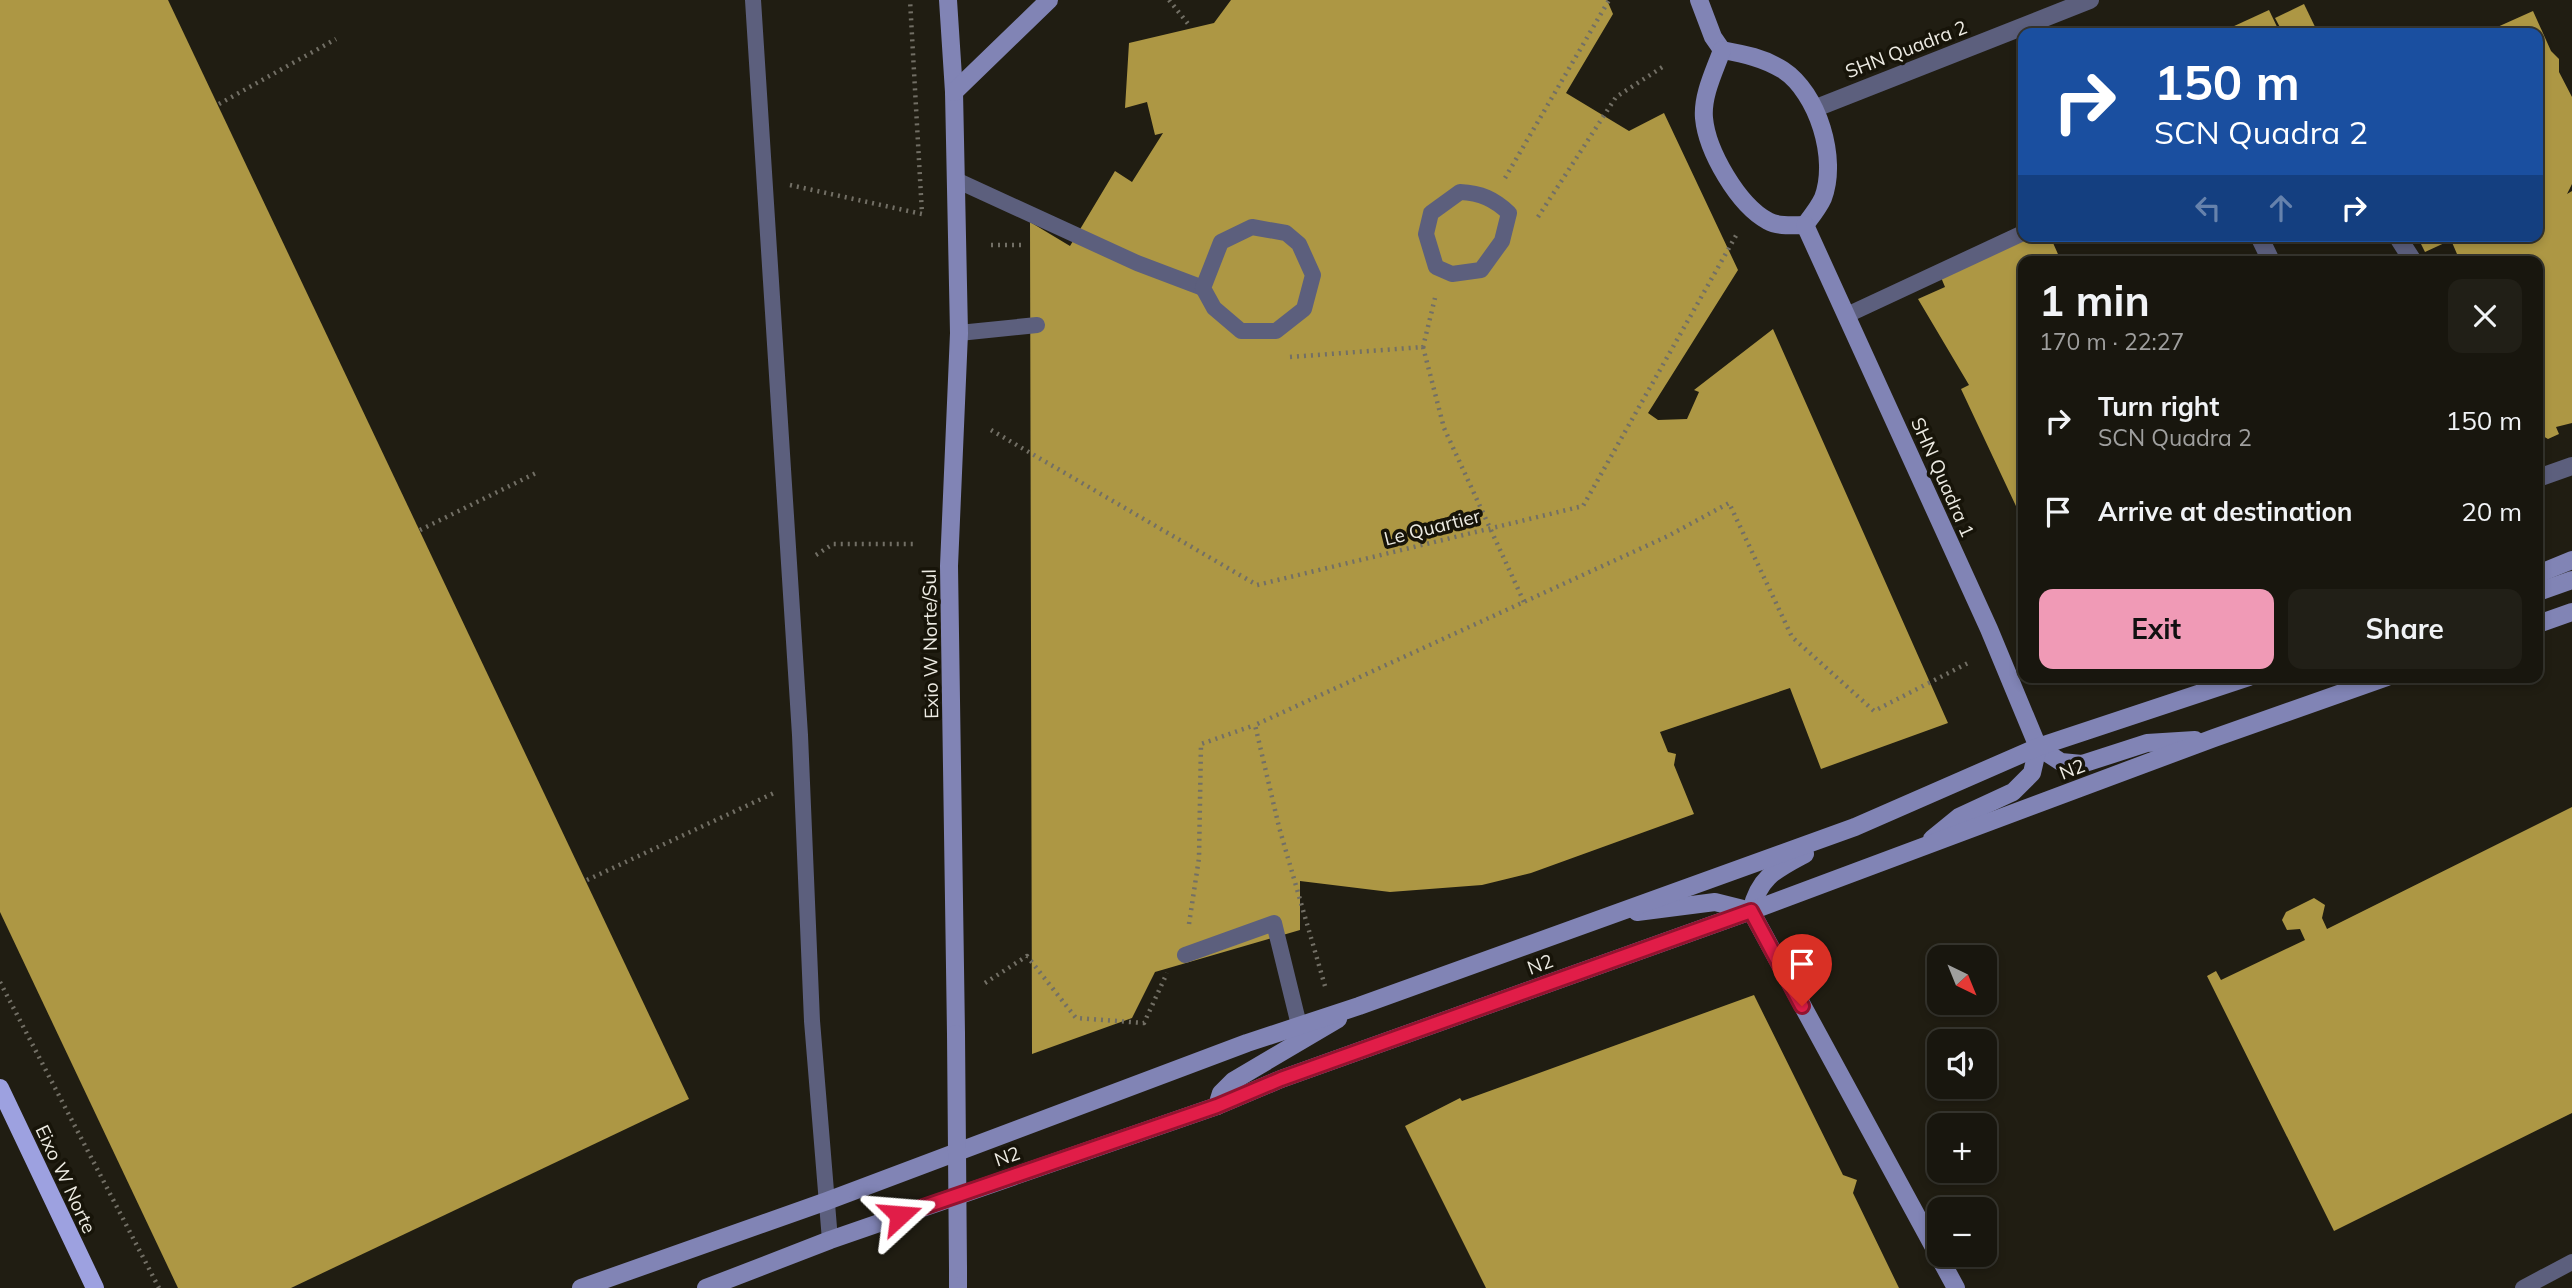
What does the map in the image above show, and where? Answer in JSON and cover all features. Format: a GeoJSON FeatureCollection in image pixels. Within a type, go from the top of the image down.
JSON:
{"type":"FeatureCollection","features":[{"type":"Feature","properties":{"kind":"main road","name":"Exio W Norte/Sul"},"geometry":{"type":"LineString","coordinates":[[948,0],[954,92],[959,333],[949,566],[958,1288]]}},
{"type":"Feature","properties":{"kind":"main road"},"geometry":{"type":"LineString","coordinates":[[954,92],[1049,0]]}},
{"type":"Feature","properties":{"kind":"main road"},"geometry":{"type":"LineString","coordinates":[[1699,0],[1713,37],[1722,50],[1754,56],[1785,71],[1816,107],[1828,158],[1823,197],[1805,226],[1770,223],[1751,209],[1716,159],[1704,117],[1707,92],[1722,50]]}},
{"type":"Feature","properties":{"kind":"main road","name":"SHN Quadra 1"},"geometry":{"type":"LineString","coordinates":[[1805,226],[1989,629],[2038,747]]}},
{"type":"Feature","properties":{"kind":"main road"},"geometry":{"type":"LineString","coordinates":[[2543,572],[2572,560]]}},
{"type":"Feature","properties":{"kind":"main road"},"geometry":{"type":"LineString","coordinates":[[2543,590],[2572,580]]}},
{"type":"Feature","properties":{"kind":"main road"},"geometry":{"type":"LineString","coordinates":[[2543,622],[2572,612]]}},
{"type":"Feature","properties":{"kind":"main road","name":"N2"},"geometry":{"type":"LineString","coordinates":[[581,1288],[827,1201],[1247,1043],[1359,1006],[1855,827],[2038,747],[2231,683]]}},
{"type":"Feature","properties":{"kind":"main road","name":"N2"},"geometry":{"type":"LineString","coordinates":[[706,1288],[830,1240],[1217,1106],[1281,1079],[1751,911],[2214,738],[2371,683]]}},
{"type":"Feature","properties":{"kind":"main road"},"geometry":{"type":"LineString","coordinates":[[1922,848],[1959,817],[2013,792],[2032,773],[2038,747],[2061,762],[2082,764],[2147,743],[2214,738]]}},
{"type":"Feature","properties":{"kind":"main road"},"geometry":{"type":"LineString","coordinates":[[1855,827],[1775,870],[1756,890],[1751,911],[1956,1288]]}},
{"type":"Feature","properties":{"kind":"main road"},"geometry":{"type":"LineString","coordinates":[[1603,916],[1715,902],[1751,911]]}},
{"type":"Feature","properties":{"kind":"main road"},"geometry":{"type":"LineString","coordinates":[[1217,1106],[1222,1093],[1233,1081],[1359,1006]]}},
{"type":"Feature","properties":{"kind":"main road"},"geometry":{"type":"LineString","coordinates":[[1247,1043],[1269,1062],[1281,1079]]}},
{"type":"Feature","properties":{"kind":"main road","name":"Eixo W Norte"},"geometry":{"type":"LineString","coordinates":[[0,1088],[94,1288]]}},
{"type":"Feature","properties":{"kind":"street","name":"SHN Quadra 2"},"geometry":{"type":"LineString","coordinates":[[2018,28],[2090,0]]}},
{"type":"Feature","properties":{"kind":"street","name":"SHN Quadra 2"},"geometry":{"type":"LineString","coordinates":[[1816,107],[2018,28]]}},
{"type":"Feature","properties":{"kind":"street"},"geometry":{"type":"LineString","coordinates":[[2543,476],[2572,466]]}},
{"type":"Feature","properties":{"kind":"lane"},"geometry":{"type":"LineString","coordinates":[[753,0],[803,780],[813,1021],[830,1240]]}},
{"type":"Feature","properties":{"kind":"lane"},"geometry":{"type":"LineString","coordinates":[[956,180],[1137,263],[1203,288],[1214,308],[1241,331],[1276,331],[1304,309],[1313,275],[1299,244],[1286,233],[1252,227],[1221,242],[1203,288]]}},
{"type":"Feature","properties":{"kind":"lane"},"geometry":{"type":"LineString","coordinates":[[1460,192],[1477,192],[1496,201],[1509,213],[1502,241],[1480,270],[1452,274],[1436,267],[1426,234],[1431,213],[1438,205],[1460,192]]}},
{"type":"Feature","properties":{"kind":"lane"},"geometry":{"type":"LineString","coordinates":[[1847,315],[2018,235]]}},
{"type":"Feature","properties":{"kind":"lane"},"geometry":{"type":"LineString","coordinates":[[959,333],[1037,325]]}},
{"type":"Feature","properties":{"kind":"lane"},"geometry":{"type":"LineString","coordinates":[[1179,957],[1274,923],[1299,1025]]}},
{"type":"Feature","properties":{"kind":"lane"},"geometry":{"type":"LineString","coordinates":[[2523,1288],[2572,1262]]}},
{"type":"Feature","properties":{"kind":"path"},"geometry":{"type":"LineString","coordinates":[[808,188],[922,214],[910,0]]}},
{"type":"Feature","properties":{"kind":"path"},"geometry":{"type":"LineString","coordinates":[[1170,0],[1189,25]]}},
{"type":"Feature","properties":{"kind":"path"},"geometry":{"type":"LineString","coordinates":[[1505,178],[1609,0]]}},
{"type":"Feature","properties":{"kind":"path"},"geometry":{"type":"LineString","coordinates":[[219,104],[337,39]]}},
{"type":"Feature","properties":{"kind":"path"},"geometry":{"type":"LineString","coordinates":[[1532,226],[1616,97],[1664,66]]}},
{"type":"Feature","properties":{"kind":"path","name":"Le Quartier"},"geometry":{"type":"LineString","coordinates":[[991,430],[1257,585],[1583,506],[1751,209]]}},
{"type":"Feature","properties":{"kind":"path"},"geometry":{"type":"LineString","coordinates":[[991,244],[1032,245]]}},
{"type":"Feature","properties":{"kind":"path"},"geometry":{"type":"LineString","coordinates":[[1448,296],[1435,297],[1423,347],[1444,428],[1524,602]]}},
{"type":"Feature","properties":{"kind":"path"},"geometry":{"type":"LineString","coordinates":[[1287,357],[1423,347]]}},
{"type":"Feature","properties":{"kind":"path"},"geometry":{"type":"LineString","coordinates":[[420,530],[538,472]]}},
{"type":"Feature","properties":{"kind":"path"},"geometry":{"type":"LineString","coordinates":[[1185,935],[1190,922],[1199,858],[1201,744],[1255,725],[1668,536],[1729,503],[1792,638],[1874,711],[1969,663]]}},
{"type":"Feature","properties":{"kind":"path"},"geometry":{"type":"LineString","coordinates":[[833,544],[917,544]]}},
{"type":"Feature","properties":{"kind":"path"},"geometry":{"type":"LineString","coordinates":[[1255,725],[1279,827],[1328,996]]}},
{"type":"Feature","properties":{"kind":"path"},"geometry":{"type":"LineString","coordinates":[[587,880],[803,780]]}},
{"type":"Feature","properties":{"kind":"path"},"geometry":{"type":"LineString","coordinates":[[985,983],[1027,956],[1076,1018],[1144,1023],[1179,957]]}},
{"type":"Feature","properties":{"kind":"path"},"geometry":{"type":"LineString","coordinates":[[0,982],[159,1288]]}},
{"type":"Feature","properties":{"kind":"building"},"geometry":{"type":"Polygon","coordinates":[[[0,0],[168,0],[689,1099],[291,1288],[178,1288],[0,912],[0,0]]]}},
{"type":"Feature","properties":{"kind":"building"},"geometry":{"type":"Polygon","coordinates":[[[1231,0],[1607,0],[1613,14],[1566,93],[1629,131],[1664,113],[1738,270],[1648,413],[1658,420],[1687,419],[1699,392],[1694,390],[1773,329],[1948,723],[1821,769],[1790,688],[1660,732],[1668,752],[1676,754],[1674,765],[1694,814],[1531,873],[1482,885],[1390,892],[1300,881],[1300,930],[1155,972],[1132,1018],[1032,1054],[1030,222],[1070,246],[1115,171],[1132,182],[1163,133],[1155,135],[1147,102],[1125,108],[1129,43],[1214,23],[1231,0]]]}},
{"type":"Feature","properties":{"kind":"building"},"geometry":{"type":"Polygon","coordinates":[[[2304,4],[2316,28],[2280,28],[2275,18],[2304,4]]]}},
{"type":"Feature","properties":{"kind":"building"},"geometry":{"type":"Polygon","coordinates":[[[2269,10],[2278,28],[2230,28],[2269,10]]]}},
{"type":"Feature","properties":{"kind":"building"},"geometry":{"type":"Polygon","coordinates":[[[2533,11],[2541,28],[2495,28],[2533,11]]]}},
{"type":"Feature","properties":{"kind":"building"},"geometry":{"type":"Polygon","coordinates":[[[2543,33],[2551,51],[2559,59],[2559,72],[2572,97],[2572,184],[2567,194],[2572,191],[2572,423],[2556,427],[2559,434],[2548,439],[2543,436],[2543,256],[2458,256],[2452,242],[2543,242],[2543,33]]]}},
{"type":"Feature","properties":{"kind":"building"},"geometry":{"type":"Polygon","coordinates":[[[2018,239],[2018,242],[2053,242],[2059,256],[2018,256],[2018,510],[1961,389],[1969,385],[1918,299],[1945,287],[1940,275],[2018,239]]]}},
{"type":"Feature","properties":{"kind":"building"},"geometry":{"type":"Polygon","coordinates":[[[2420,242],[2447,242],[2425,252],[2420,242]]]}},
{"type":"Feature","properties":{"kind":"building"},"geometry":{"type":"Polygon","coordinates":[[[2572,807],[2572,1113],[2334,1231],[2207,976],[2216,971],[2221,980],[2305,940],[2300,929],[2287,930],[2282,920],[2286,912],[2314,898],[2325,905],[2322,918],[2327,929],[2572,807]]]}},
{"type":"Feature","properties":{"kind":"building"},"geometry":{"type":"Polygon","coordinates":[[[1754,995],[1843,1175],[1857,1180],[1853,1193],[1899,1288],[1486,1288],[1405,1126],[1460,1098],[1462,1101],[1754,995]]]}},
{"type":"Feature","properties":{"kind":"route"},"geometry":{"type":"LineString","coordinates":[[900,1215],[1217,1106],[1281,1079],[1751,911],[1802,1006]]}}]}
